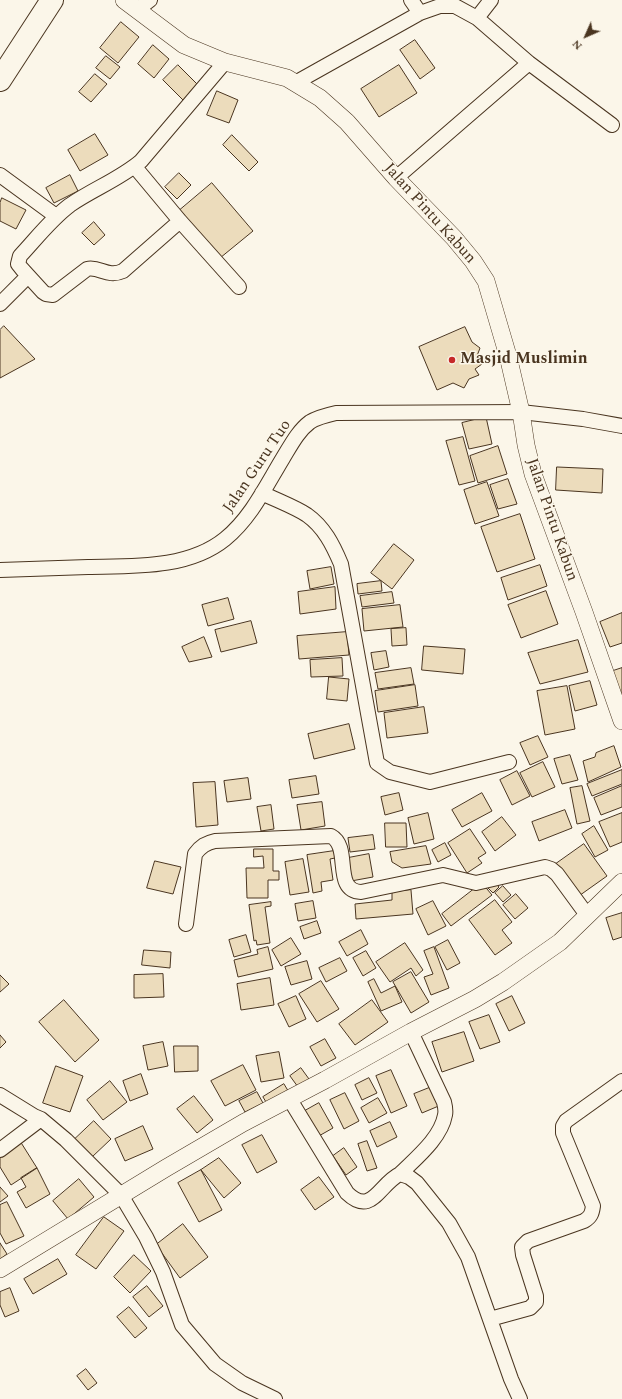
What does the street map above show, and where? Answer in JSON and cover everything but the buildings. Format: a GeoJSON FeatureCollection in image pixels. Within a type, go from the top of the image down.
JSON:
{"type":"FeatureCollection","features":[{"type":"Feature","properties":{"kind":"main road"},"geometry":{"type":"LineString","coordinates":[[0,80],[52,0]]}},
{"type":"Feature","properties":{"kind":"street"},"geometry":{"type":"LineString","coordinates":[[411,0],[420,14]]}},
{"type":"Feature","properties":{"kind":"street"},"geometry":{"type":"LineString","coordinates":[[477,18],[491,0]]}},
{"type":"Feature","properties":{"kind":"street","name":"Jalan Pintu Kabun"},"geometry":{"type":"LineString","coordinates":[[137,3],[184,45],[225,62],[287,78],[320,98],[347,122],[396,178],[454,238],[486,280],[508,356],[533,474],[584,612],[622,722]]}},
{"type":"Feature","properties":{"kind":"street"},"geometry":{"type":"LineString","coordinates":[[295,83],[420,14],[440,6],[455,6],[477,18],[529,63],[612,126]]}},
{"type":"Feature","properties":{"kind":"street"},"geometry":{"type":"LineString","coordinates":[[180,221],[123,270],[115,274],[92,268],[87,269],[53,295],[43,292],[19,266],[18,260],[20,256],[56,216],[141,161],[225,62]]}},
{"type":"Feature","properties":{"kind":"street"},"geometry":{"type":"LineString","coordinates":[[396,178],[529,63]]}},
{"type":"Feature","properties":{"kind":"street"},"geometry":{"type":"LineString","coordinates":[[135,166],[180,221],[239,287]]}},
{"type":"Feature","properties":{"kind":"street"},"geometry":{"type":"LineString","coordinates":[[0,176],[56,216]]}},
{"type":"Feature","properties":{"kind":"street"},"geometry":{"type":"LineString","coordinates":[[0,304],[28,276]]}},
{"type":"Feature","properties":{"kind":"street","name":"Jalan Guru Tuo"},"geometry":{"type":"LineString","coordinates":[[0,570],[137,566],[186,558],[210,548],[225,539],[251,512],[300,432],[311,421],[322,416],[336,413],[521,412],[583,419],[622,426]]}},
{"type":"Feature","properties":{"kind":"street"},"geometry":{"type":"LineString","coordinates":[[262,493],[308,515],[322,529],[334,546],[341,564],[377,763],[390,772],[430,782],[509,762]]}},
{"type":"Feature","properties":{"kind":"street"},"geometry":{"type":"LineString","coordinates":[[186,924],[195,854],[206,843],[215,841],[330,836],[336,839],[340,846],[345,881],[349,888],[354,891],[361,892],[443,875],[476,883],[545,867],[551,869],[557,874],[587,915]]}},
{"type":"Feature","properties":{"kind":"street"},"geometry":{"type":"LineString","coordinates":[[0,1269],[121,1195],[230,1131],[411,1032],[475,999],[503,982],[560,942],[622,882]]}},
{"type":"Feature","properties":{"kind":"street"},"geometry":{"type":"LineString","coordinates":[[290,1098],[347,1193],[355,1200],[363,1202],[371,1199],[393,1178],[400,1174],[432,1141],[443,1122],[446,1113],[444,1102],[411,1032]]}},
{"type":"Feature","properties":{"kind":"street"},"geometry":{"type":"LineString","coordinates":[[490,1319],[530,1308],[536,1302],[536,1296],[522,1255],[522,1247],[528,1241],[590,1218],[593,1206],[563,1133],[563,1126],[566,1121],[622,1081]]}},
{"type":"Feature","properties":{"kind":"street"},"geometry":{"type":"LineString","coordinates":[[0,1094],[41,1119],[66,1140],[121,1195],[146,1237],[163,1272],[182,1325],[215,1364],[242,1383],[275,1399]]}},
{"type":"Feature","properties":{"kind":"street"},"geometry":{"type":"LineString","coordinates":[[0,1150],[41,1119]]}},
{"type":"Feature","properties":{"kind":"street"},"geometry":{"type":"LineString","coordinates":[[400,1174],[409,1177],[417,1183],[449,1223],[468,1256],[511,1380],[520,1399]]}},
{"type":"Feature","properties":{"kind":"place","name":"Masjid Muslimin"},"geometry":{"type":"Point","coordinates":[452,360]}}]}
